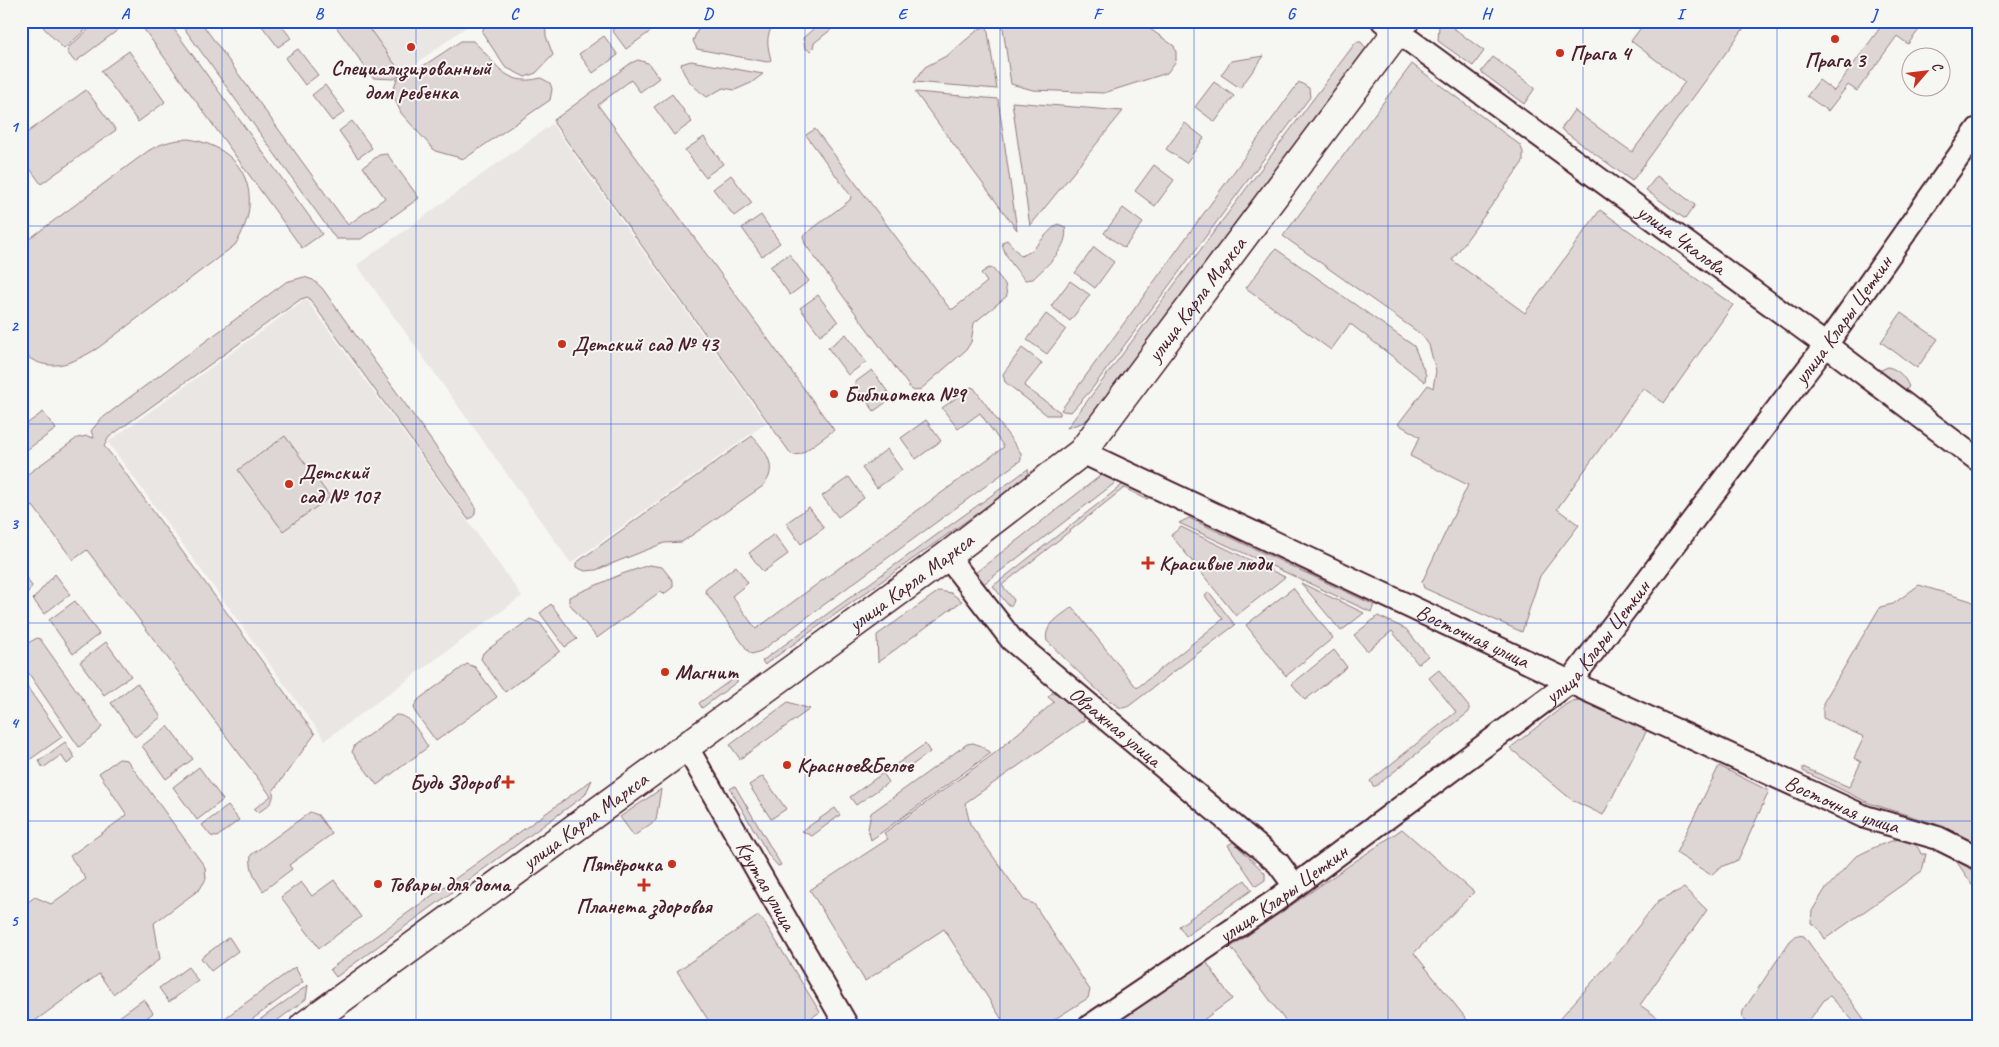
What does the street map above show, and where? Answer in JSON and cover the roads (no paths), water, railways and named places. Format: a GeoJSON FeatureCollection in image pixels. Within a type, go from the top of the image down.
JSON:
{"type":"FeatureCollection","features":[{"type":"Feature","properties":{"kind":"street","name":"улица Чкалова"},"geometry":{"type":"LineString","coordinates":[[1395,25],[1978,460]]}},
{"type":"Feature","properties":{"kind":"street","name":"улица Карла Маркса"},"geometry":{"type":"LineString","coordinates":[[304,1026],[947,556],[1082,452],[1395,25]]}},
{"type":"Feature","properties":{"kind":"street","name":"улица Клары Цеткин"},"geometry":{"type":"LineString","coordinates":[[1090,1026],[1295,886],[1570,682],[1826,345],[1978,129]]}},
{"type":"Feature","properties":{"kind":"street","name":"Восточная улица"},"geometry":{"type":"LineString","coordinates":[[1082,452],[1570,682],[1865,817],[1938,838],[1978,858]]}},
{"type":"Feature","properties":{"kind":"street","name":"Овражная улица"},"geometry":{"type":"LineString","coordinates":[[947,556],[1012,640],[1278,863],[1295,886]]}},
{"type":"Feature","properties":{"kind":"street","name":"Крутая улица"},"geometry":{"type":"LineString","coordinates":[[686,746],[847,1026]]}},
{"type":"Feature","properties":{"kind":"place","name":"Прага 3"},"geometry":{"type":"Point","coordinates":[1835,39]}},
{"type":"Feature","properties":{"kind":"place","name":"Специализированный дом ребенка"},"geometry":{"type":"Point","coordinates":[411,47]}},
{"type":"Feature","properties":{"kind":"place","name":"Прага 4"},"geometry":{"type":"Point","coordinates":[1560,53]}},
{"type":"Feature","properties":{"kind":"place","name":"Детский сад № 43"},"geometry":{"type":"Point","coordinates":[562,344]}},
{"type":"Feature","properties":{"kind":"place","name":"Библиотека №9"},"geometry":{"type":"Point","coordinates":[834,394]}},
{"type":"Feature","properties":{"kind":"place","name":"Детский сад № 107"},"geometry":{"type":"Point","coordinates":[289,484]}},
{"type":"Feature","properties":{"kind":"place","name":"Красивые люди"},"geometry":{"type":"Point","coordinates":[1148,563]}},
{"type":"Feature","properties":{"kind":"place","name":"Магнит"},"geometry":{"type":"Point","coordinates":[665,672]}},
{"type":"Feature","properties":{"kind":"place","name":"Красное&Белое"},"geometry":{"type":"Point","coordinates":[787,765]}},
{"type":"Feature","properties":{"kind":"place","name":"Будь Здоров"},"geometry":{"type":"Point","coordinates":[508,782]}},
{"type":"Feature","properties":{"kind":"place","name":"Пятёрочка"},"geometry":{"type":"Point","coordinates":[672,864]}},
{"type":"Feature","properties":{"kind":"place","name":"Товары для дома"},"geometry":{"type":"Point","coordinates":[378,884]}},
{"type":"Feature","properties":{"kind":"place","name":"Планета здоровья"},"geometry":{"type":"Point","coordinates":[644,885]}}]}
